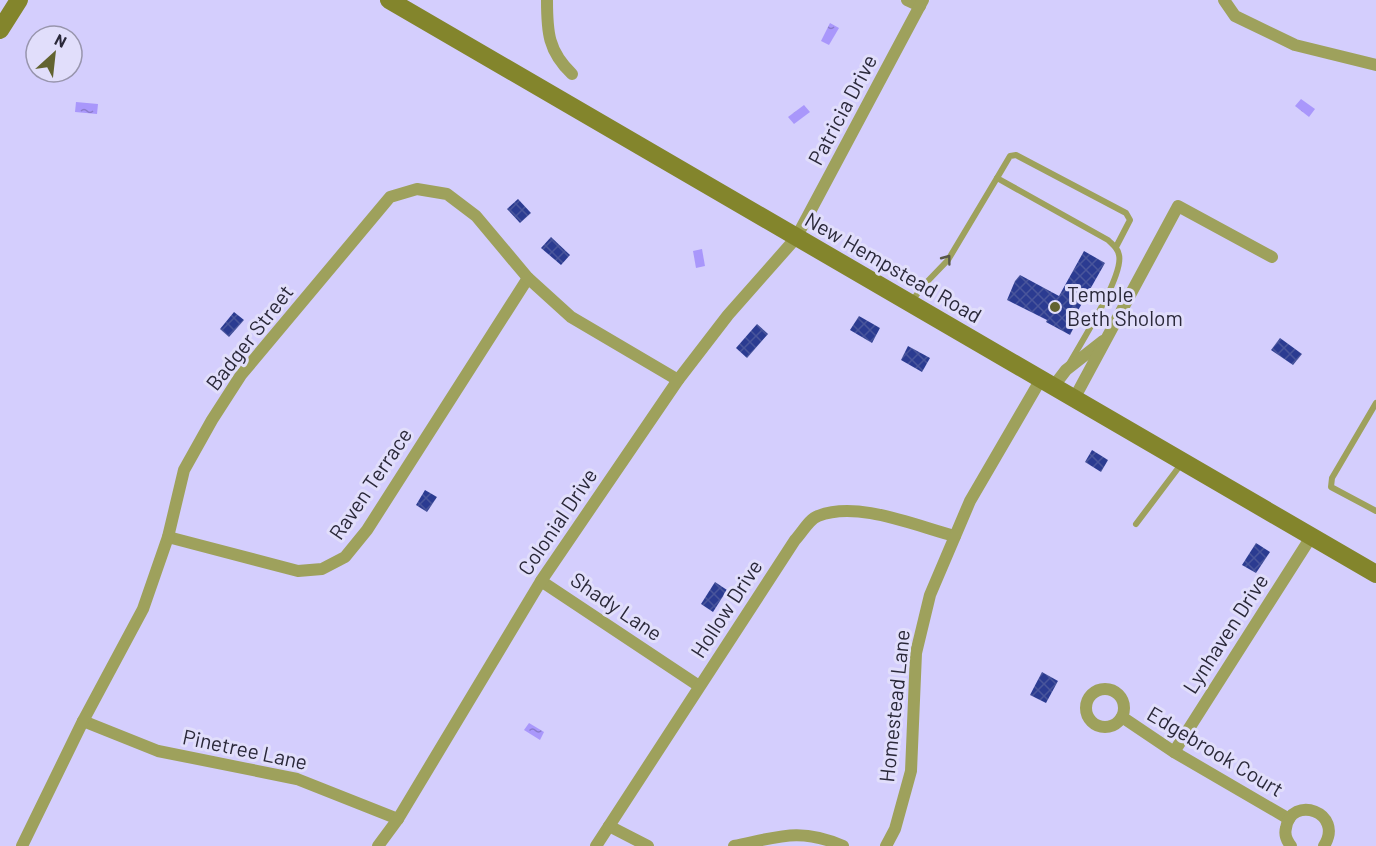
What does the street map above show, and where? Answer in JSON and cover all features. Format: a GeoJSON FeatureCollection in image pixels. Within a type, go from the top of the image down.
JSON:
{"type":"FeatureCollection","features":[{"type":"Feature","properties":{"kind":"street"},"geometry":{"type":"LineString","coordinates":[[0,30],[19,0]]}},
{"type":"Feature","properties":{"kind":"street","name":"New Hempstead Road"},"geometry":{"type":"LineString","coordinates":[[389,0],[1376,574]]}},
{"type":"Feature","properties":{"kind":"street"},"geometry":{"type":"LineString","coordinates":[[548,0],[549,40],[557,58],[572,74]]}},
{"type":"Feature","properties":{"kind":"street"},"geometry":{"type":"LineString","coordinates":[[907,0],[922,3]]}},
{"type":"Feature","properties":{"kind":"street"},"geometry":{"type":"LineString","coordinates":[[1224,0],[1235,16],[1295,45],[1376,65]]}},
{"type":"Feature","properties":{"kind":"street","name":"Patricia Drive"},"geometry":{"type":"LineString","coordinates":[[796,238],[922,3]]}},
{"type":"Feature","properties":{"kind":"street","name":"Badger Street"},"geometry":{"type":"LineString","coordinates":[[22,846],[83,721],[144,609],[168,537],[184,470],[212,420],[241,375],[390,197],[417,189],[447,194],[476,216],[528,278],[570,317],[678,380]]}},
{"type":"Feature","properties":{"kind":"street"},"geometry":{"type":"LineString","coordinates":[[1074,399],[1178,206],[1272,257]]}},
{"type":"Feature","properties":{"kind":"street","name":"Colonial Drive"},"geometry":{"type":"LineString","coordinates":[[378,846],[398,819],[541,581],[678,380],[728,315],[796,238]]}},
{"type":"Feature","properties":{"kind":"street","name":"Raven Terrace"},"geometry":{"type":"LineString","coordinates":[[168,537],[298,571],[322,569],[345,557],[367,530],[528,278]]}},
{"type":"Feature","properties":{"kind":"street","name":"Homestead Lane"},"geometry":{"type":"LineString","coordinates":[[886,846],[894,829],[911,771],[916,652],[930,595],[970,501],[1047,383],[1109,337]]}},
{"type":"Feature","properties":{"kind":"street","name":"Hollow Drive"},"geometry":{"type":"LineString","coordinates":[[596,846],[795,540],[816,517],[844,510],[878,515],[955,536]]}},
{"type":"Feature","properties":{"kind":"street","name":"Lynhaven Drive"},"geometry":{"type":"LineString","coordinates":[[1174,752],[1311,537]]}},
{"type":"Feature","properties":{"kind":"street","name":"Shady Lane"},"geometry":{"type":"LineString","coordinates":[[541,581],[699,686]]}},
{"type":"Feature","properties":{"kind":"street","name":"Edgebrook Court"},"geometry":{"type":"LineString","coordinates":[[1122,717],[1174,752],[1289,819]]}},
{"type":"Feature","properties":{"kind":"street","name":"Pinetree Lane"},"geometry":{"type":"LineString","coordinates":[[83,721],[158,751],[297,778],[398,819]]}},
{"type":"Feature","properties":{"kind":"street","name":"Edgebrook Court"},"geometry":{"type":"LineString","coordinates":[[1291,846],[1285,833],[1289,819],[1303,810],[1322,815],[1329,828],[1324,846]]}},
{"type":"Feature","properties":{"kind":"street"},"geometry":{"type":"LineString","coordinates":[[609,826],[648,846]]}},
{"type":"Feature","properties":{"kind":"street"},"geometry":{"type":"LineString","coordinates":[[734,846],[790,834],[816,836],[843,846]]}},
{"type":"Feature","properties":{"kind":"lane"},"geometry":{"type":"LineString","coordinates":[[910,303],[948,260],[1010,156],[1016,155],[1126,213],[1130,220],[1116,247]]}},
{"type":"Feature","properties":{"kind":"lane"},"geometry":{"type":"LineString","coordinates":[[997,178],[1108,240],[1116,247],[1120,256],[1117,275],[1066,370]]}},
{"type":"Feature","properties":{"kind":"lane"},"geometry":{"type":"LineString","coordinates":[[1376,403],[1332,478],[1331,487],[1376,511]]}},
{"type":"Feature","properties":{"kind":"lane"},"geometry":{"type":"LineString","coordinates":[[1136,524],[1182,462]]}},
{"type":"Feature","properties":{"kind":"water"},"geometry":{"type":"Polygon","coordinates":[[[830,23],[839,28],[829,45],[821,41],[830,23]]]}},
{"type":"Feature","properties":{"kind":"water"},"geometry":{"type":"Polygon","coordinates":[[[1301,99],[1315,109],[1309,117],[1295,106],[1301,99]]]}},
{"type":"Feature","properties":{"kind":"water"},"geometry":{"type":"Polygon","coordinates":[[[76,102],[98,104],[97,114],[75,112],[76,102]]]}},
{"type":"Feature","properties":{"kind":"water"},"geometry":{"type":"Polygon","coordinates":[[[804,105],[810,112],[794,124],[788,117],[804,105]]]}},
{"type":"Feature","properties":{"kind":"water"},"geometry":{"type":"Polygon","coordinates":[[[702,249],[705,266],[696,268],[693,251],[702,249]]]}},
{"type":"Feature","properties":{"kind":"water"},"geometry":{"type":"Polygon","coordinates":[[[529,723],[544,732],[540,740],[524,730],[529,723]]]}},
{"type":"Feature","properties":{"kind":"building"},"geometry":{"type":"Polygon","coordinates":[[[518,199],[531,213],[520,223],[507,209],[518,199]]]}},
{"type":"Feature","properties":{"kind":"building"},"geometry":{"type":"Polygon","coordinates":[[[551,237],[570,255],[561,265],[541,248],[551,237]]]}},
{"type":"Feature","properties":{"kind":"building"},"geometry":{"type":"Polygon","coordinates":[[[1084,251],[1105,263],[1072,321],[1076,323],[1070,335],[1046,322],[1047,320],[1007,300],[1020,275],[1059,296],[1084,251]]]}},
{"type":"Feature","properties":{"kind":"building"},"geometry":{"type":"Polygon","coordinates":[[[234,312],[244,320],[229,337],[220,329],[234,312]]]}},
{"type":"Feature","properties":{"kind":"building"},"geometry":{"type":"Polygon","coordinates":[[[859,316],[880,328],[872,343],[850,330],[859,316]]]}},
{"type":"Feature","properties":{"kind":"building"},"geometry":{"type":"Polygon","coordinates":[[[757,324],[768,334],[747,358],[736,348],[757,324]]]}},
{"type":"Feature","properties":{"kind":"building"},"geometry":{"type":"Polygon","coordinates":[[[1280,338],[1302,354],[1293,365],[1271,350],[1280,338]]]}},
{"type":"Feature","properties":{"kind":"building"},"geometry":{"type":"Polygon","coordinates":[[[908,346],[930,358],[922,372],[901,360],[908,346]]]}},
{"type":"Feature","properties":{"kind":"building"},"geometry":{"type":"Polygon","coordinates":[[[1092,450],[1108,460],[1101,472],[1085,462],[1092,450]]]}},
{"type":"Feature","properties":{"kind":"building"},"geometry":{"type":"Polygon","coordinates":[[[425,490],[437,497],[427,512],[416,505],[425,490]]]}},
{"type":"Feature","properties":{"kind":"building"},"geometry":{"type":"Polygon","coordinates":[[[1256,543],[1270,552],[1256,573],[1242,565],[1256,543]]]}},
{"type":"Feature","properties":{"kind":"building"},"geometry":{"type":"Polygon","coordinates":[[[715,582],[727,590],[713,612],[701,604],[715,582]]]}},
{"type":"Feature","properties":{"kind":"building"},"geometry":{"type":"Polygon","coordinates":[[[1042,672],[1058,681],[1046,703],[1030,695],[1042,672]]]}},
{"type":"Feature","properties":{"kind":"place","name":"Temple Beth Sholom"},"geometry":{"type":"Point","coordinates":[1055,307]}}]}
